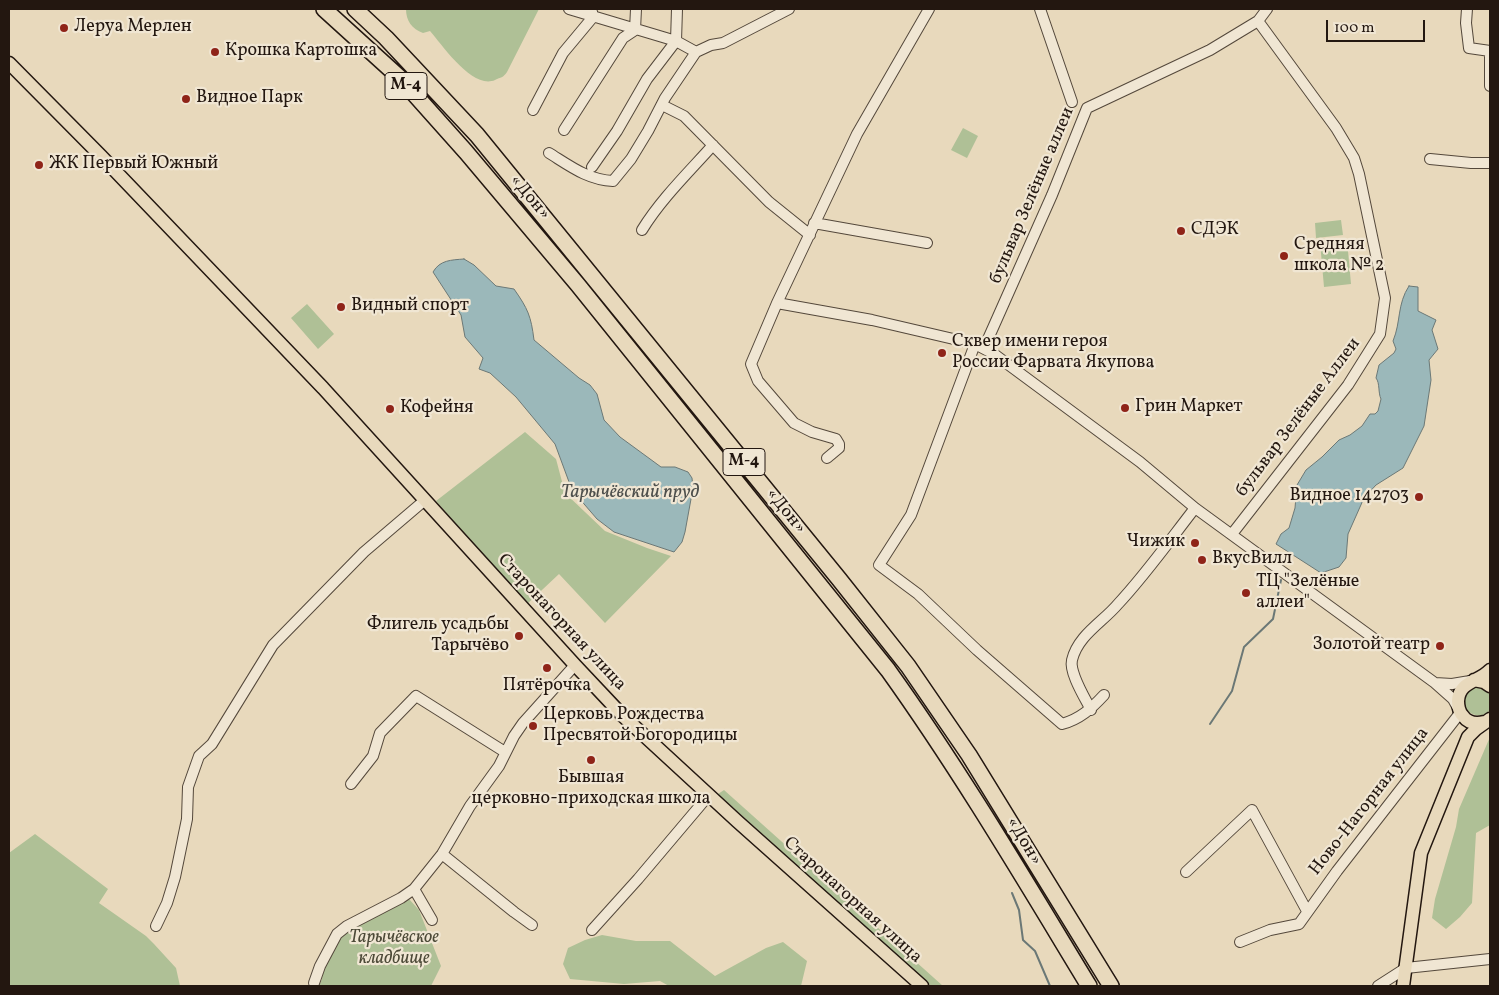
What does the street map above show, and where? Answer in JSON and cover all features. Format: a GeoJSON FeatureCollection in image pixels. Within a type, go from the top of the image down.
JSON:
{"type":"FeatureCollection","features":[{"type":"Feature","properties":{"kind":"highway","name":"«Дон»"},"geometry":{"type":"LineString","coordinates":[[324,9],[400,78],[466,152],[578,285],[888,670],[934,736],[998,836],[1089,986]]}},
{"type":"Feature","properties":{"kind":"highway","name":"«Дон»"},"geometry":{"type":"LineString","coordinates":[[355,9],[386,38],[477,135],[908,666],[969,755],[1111,986]]}},
{"type":"Feature","properties":{"kind":"main road","name":"Старонагорная улица"},"geometry":{"type":"LineString","coordinates":[[9,63],[107,162],[322,388],[575,665],[644,737],[922,986]]}},
{"type":"Feature","properties":{"kind":"main road"},"geometry":{"type":"LineString","coordinates":[[1462,751],[1464,737],[1459,695],[1464,686],[1490,670]]}},
{"type":"Feature","properties":{"kind":"main road"},"geometry":{"type":"LineString","coordinates":[[1472,681],[1484,682],[1490,686]]}},
{"type":"Feature","properties":{"kind":"main road"},"geometry":{"type":"LineString","coordinates":[[1461,712],[1472,722],[1488,720]]}},
{"type":"Feature","properties":{"kind":"main road"},"geometry":{"type":"LineString","coordinates":[[1403,986],[1421,853],[1468,737],[1488,720]]}},
{"type":"Feature","properties":{"kind":"main road"},"geometry":{"type":"LineString","coordinates":[[1406,968],[1410,986]]}},
{"type":"Feature","properties":{"kind":"street"},"geometry":{"type":"LineString","coordinates":[[569,9],[592,13],[635,30],[676,41],[696,52]]}},
{"type":"Feature","properties":{"kind":"street"},"geometry":{"type":"LineString","coordinates":[[635,30],[636,9]]}},
{"type":"Feature","properties":{"kind":"street"},"geometry":{"type":"LineString","coordinates":[[592,167],[617,131],[647,79],[676,41],[677,9]]}},
{"type":"Feature","properties":{"kind":"street"},"geometry":{"type":"LineString","coordinates":[[549,154],[583,174],[599,180],[612,181],[631,159],[665,98],[696,52],[723,43],[789,9]]}},
{"type":"Feature","properties":{"kind":"street"},"geometry":{"type":"LineString","coordinates":[[826,458],[839,448],[836,439],[812,432],[794,423],[758,381],[752,364],[777,303],[857,134],[929,9]]}},
{"type":"Feature","properties":{"kind":"street"},"geometry":{"type":"LineString","coordinates":[[1040,9],[1072,102]]}},
{"type":"Feature","properties":{"kind":"street","name":"бульвар Зелёные аллеи"},"geometry":{"type":"LineString","coordinates":[[1091,710],[1072,721],[1062,724],[977,650],[918,594],[879,565],[911,515],[980,346],[1052,195],[1087,108],[1210,50],[1258,21],[1267,9]]}},
{"type":"Feature","properties":{"kind":"street"},"geometry":{"type":"LineString","coordinates":[[1467,9],[1466,23],[1470,48],[1490,51],[1490,86]]}},
{"type":"Feature","properties":{"kind":"street"},"geometry":{"type":"LineString","coordinates":[[533,110],[563,53],[592,13]]}},
{"type":"Feature","properties":{"kind":"street","name":"бульвар Зелёные Аллеи"},"geometry":{"type":"LineString","coordinates":[[1232,534],[1348,385],[1376,342],[1383,323],[1385,298],[1354,158],[1323,109],[1258,21]]}},
{"type":"Feature","properties":{"kind":"street"},"geometry":{"type":"LineString","coordinates":[[564,130],[617,46],[623,38],[635,30]]}},
{"type":"Feature","properties":{"kind":"street"},"geometry":{"type":"LineString","coordinates":[[662,105],[684,116],[769,202],[810,235]]}},
{"type":"Feature","properties":{"kind":"street"},"geometry":{"type":"LineString","coordinates":[[642,230],[682,178],[713,145]]}},
{"type":"Feature","properties":{"kind":"street"},"geometry":{"type":"LineString","coordinates":[[1430,159],[1490,163]]}},
{"type":"Feature","properties":{"kind":"street"},"geometry":{"type":"LineString","coordinates":[[814,223],[927,242]]}},
{"type":"Feature","properties":{"kind":"street"},"geometry":{"type":"LineString","coordinates":[[777,303],[872,320],[980,346],[994,354],[1140,462],[1195,508],[1435,683],[1453,700],[1461,712]]}},
{"type":"Feature","properties":{"kind":"street"},"geometry":{"type":"LineString","coordinates":[[156,926],[175,877],[187,819],[188,787],[199,756],[212,744],[273,645],[364,552],[425,500]]}},
{"type":"Feature","properties":{"kind":"street"},"geometry":{"type":"LineString","coordinates":[[1104,696],[1091,710],[1074,676],[1072,662],[1075,652],[1085,636],[1118,605],[1195,508]]}},
{"type":"Feature","properties":{"kind":"street"},"geometry":{"type":"LineString","coordinates":[[314,983],[320,966],[337,934],[347,926],[401,898],[414,889],[442,854],[470,806],[499,766],[505,752],[523,723],[575,665]]}},
{"type":"Feature","properties":{"kind":"street"},"geometry":{"type":"LineString","coordinates":[[1435,683],[1452,684],[1472,681]]}},
{"type":"Feature","properties":{"kind":"street"},"geometry":{"type":"LineString","coordinates":[[351,784],[373,756],[380,733],[416,696],[505,752]]}},
{"type":"Feature","properties":{"kind":"street","name":"Ново-Нагорная улица"},"geometry":{"type":"LineString","coordinates":[[1240,942],[1270,930],[1299,924],[1336,870],[1461,712]]}},
{"type":"Feature","properties":{"kind":"street"},"geometry":{"type":"LineString","coordinates":[[592,930],[709,796]]}},
{"type":"Feature","properties":{"kind":"street"},"geometry":{"type":"LineString","coordinates":[[1186,872],[1252,810],[1307,911]]}},
{"type":"Feature","properties":{"kind":"street"},"geometry":{"type":"LineString","coordinates":[[442,854],[532,925]]}},
{"type":"Feature","properties":{"kind":"street"},"geometry":{"type":"LineString","coordinates":[[414,889],[432,920]]}},
{"type":"Feature","properties":{"kind":"street"},"geometry":{"type":"LineString","coordinates":[[1378,986],[1406,968],[1490,958]]}},
{"type":"Feature","properties":{"kind":"green space"},"geometry":{"type":"Polygon","coordinates":[[[406,9],[539,9],[507,72],[495,80],[486,81],[477,79],[459,65],[430,31],[423,33],[413,27],[408,21],[406,9]]]}},
{"type":"Feature","properties":{"kind":"green space"},"geometry":{"type":"Polygon","coordinates":[[[963,128],[978,136],[967,158],[951,150],[963,128]]]}},
{"type":"Feature","properties":{"kind":"green space"},"geometry":{"type":"Polygon","coordinates":[[[1341,220],[1343,235],[1316,238],[1315,223],[1341,220]]]}},
{"type":"Feature","properties":{"kind":"green space"},"geometry":{"type":"Polygon","coordinates":[[[1347,240],[1351,284],[1324,287],[1320,242],[1347,240]]]}},
{"type":"Feature","properties":{"kind":"green space"},"geometry":{"type":"Polygon","coordinates":[[[307,304],[334,334],[318,349],[291,318],[307,304]]]}},
{"type":"Feature","properties":{"kind":"green space"},"geometry":{"type":"Polygon","coordinates":[[[525,432],[556,459],[565,493],[605,531],[671,556],[605,623],[559,574],[526,605],[436,501],[525,432]]]}},
{"type":"Feature","properties":{"kind":"green space"},"geometry":{"type":"Polygon","coordinates":[[[1479,686],[1490,691],[1490,710],[1480,716],[1469,712],[1465,704],[1467,692],[1479,686]]]}},
{"type":"Feature","properties":{"kind":"green space"},"geometry":{"type":"Polygon","coordinates":[[[1490,737],[1490,825],[1476,833],[1472,903],[1446,929],[1432,918],[1435,899],[1456,827],[1459,809],[1490,737]]]}},
{"type":"Feature","properties":{"kind":"green space"},"geometry":{"type":"Polygon","coordinates":[[[724,790],[943,986],[931,986],[718,794],[724,790]]]}},
{"type":"Feature","properties":{"kind":"green space"},"geometry":{"type":"Polygon","coordinates":[[[35,834],[108,889],[99,903],[146,936],[154,944],[176,968],[180,986],[9,986],[9,853],[35,834]]]}},
{"type":"Feature","properties":{"kind":"green space","name":"Тарычёвское кладбище"},"geometry":{"type":"Polygon","coordinates":[[[409,899],[419,910],[441,966],[431,986],[319,986],[324,963],[340,936],[409,899]]]}},
{"type":"Feature","properties":{"kind":"green space"},"geometry":{"type":"Polygon","coordinates":[[[602,935],[636,941],[670,941],[715,976],[766,948],[783,942],[807,961],[801,986],[669,986],[660,981],[624,984],[570,979],[563,964],[568,948],[602,935]]]}},
{"type":"Feature","properties":{"kind":"water","name":"Тарычёвский пруд"},"geometry":{"type":"Polygon","coordinates":[[[464,259],[474,265],[496,286],[514,289],[528,313],[534,340],[590,385],[597,394],[604,420],[620,437],[661,467],[675,467],[688,472],[692,478],[693,488],[685,532],[682,542],[674,552],[614,532],[597,519],[572,490],[555,444],[516,397],[490,373],[479,369],[483,358],[465,337],[461,315],[433,272],[442,263],[450,260],[464,259]]]}},
{"type":"Feature","properties":{"kind":"water"},"geometry":{"type":"Polygon","coordinates":[[[1409,286],[1418,287],[1418,311],[1436,320],[1432,330],[1438,349],[1429,360],[1431,380],[1424,426],[1403,468],[1376,485],[1364,498],[1348,534],[1346,558],[1339,567],[1321,573],[1276,544],[1281,534],[1289,528],[1295,508],[1297,485],[1306,470],[1339,440],[1362,426],[1370,414],[1375,414],[1378,411],[1381,399],[1376,378],[1379,365],[1394,353],[1396,349],[1393,341],[1401,306],[1409,286]]]}},
{"type":"Feature","properties":{"kind":"waterway"},"geometry":{"type":"LineString","coordinates":[[1210,724],[1232,691],[1244,647],[1273,619],[1281,580]]}},
{"type":"Feature","properties":{"kind":"waterway"},"geometry":{"type":"LineString","coordinates":[[1012,893],[1019,910],[1023,940],[1035,951],[1050,986]]}},
{"type":"Feature","properties":{"kind":"place","name":"Леруа Мерлен"},"geometry":{"type":"Point","coordinates":[64,28]}},
{"type":"Feature","properties":{"kind":"place","name":"Крошка Картошка"},"geometry":{"type":"Point","coordinates":[215,52]}},
{"type":"Feature","properties":{"kind":"place","name":"Видное Парк"},"geometry":{"type":"Point","coordinates":[186,99]}},
{"type":"Feature","properties":{"kind":"place","name":"ЖК Первый Южный"},"geometry":{"type":"Point","coordinates":[39,165]}},
{"type":"Feature","properties":{"kind":"place","name":"СДЭК"},"geometry":{"type":"Point","coordinates":[1181,231]}},
{"type":"Feature","properties":{"kind":"place","name":"Средняя школа № 2"},"geometry":{"type":"Point","coordinates":[1284,256]}},
{"type":"Feature","properties":{"kind":"place","name":"Видный спорт"},"geometry":{"type":"Point","coordinates":[341,307]}},
{"type":"Feature","properties":{"kind":"place","name":"Сквер имени героя России Фарвата Якупова"},"geometry":{"type":"Point","coordinates":[942,353]}},
{"type":"Feature","properties":{"kind":"place","name":"Грин Маркет"},"geometry":{"type":"Point","coordinates":[1125,408]}},
{"type":"Feature","properties":{"kind":"place","name":"Кофейня"},"geometry":{"type":"Point","coordinates":[390,409]}},
{"type":"Feature","properties":{"kind":"place","name":"Видное 142703"},"geometry":{"type":"Point","coordinates":[1419,497]}},
{"type":"Feature","properties":{"kind":"place","name":"Чижик"},"geometry":{"type":"Point","coordinates":[1195,543]}},
{"type":"Feature","properties":{"kind":"place","name":"ВкусВилл"},"geometry":{"type":"Point","coordinates":[1202,560]}},
{"type":"Feature","properties":{"kind":"place","name":"ТЦ \"Зелёные аллеи\""},"geometry":{"type":"Point","coordinates":[1246,593]}},
{"type":"Feature","properties":{"kind":"place","name":"Флигель усадьбы Тарычёво"},"geometry":{"type":"Point","coordinates":[519,636]}},
{"type":"Feature","properties":{"kind":"place","name":"Золотой театр"},"geometry":{"type":"Point","coordinates":[1440,646]}},
{"type":"Feature","properties":{"kind":"place","name":"Пятёрочка"},"geometry":{"type":"Point","coordinates":[547,668]}},
{"type":"Feature","properties":{"kind":"place","name":"Церковь Рождества Пресвятой Богородицы"},"geometry":{"type":"Point","coordinates":[533,726]}},
{"type":"Feature","properties":{"kind":"place","name":"Бывшая церковно-приходская школа"},"geometry":{"type":"Point","coordinates":[591,760]}}]}
